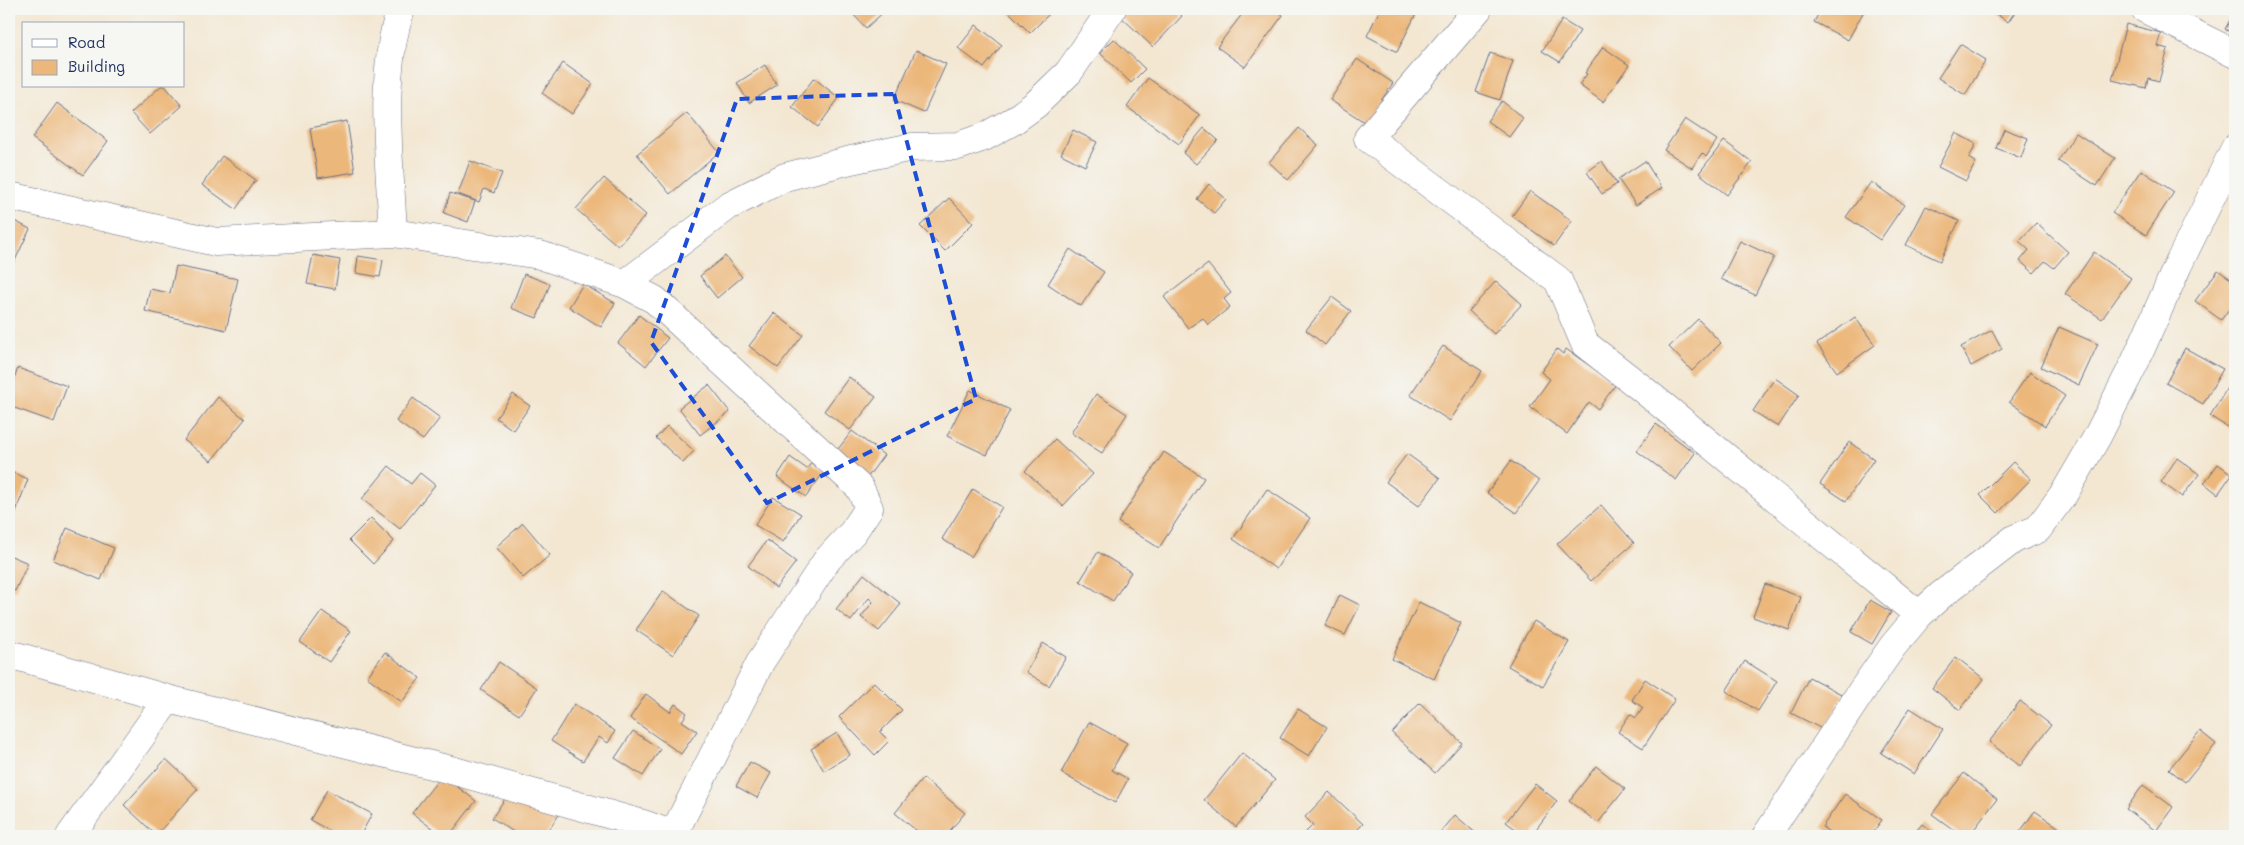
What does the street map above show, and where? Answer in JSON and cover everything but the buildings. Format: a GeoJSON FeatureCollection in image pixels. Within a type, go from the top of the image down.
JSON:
{"type":"FeatureCollection","features":[{"type":"Feature","properties":{"kind":"street"},"geometry":{"type":"LineString","coordinates":[[393,233],[388,114],[389,69],[394,29],[401,9]]}},
{"type":"Feature","properties":{"kind":"street"},"geometry":{"type":"LineString","coordinates":[[625,284],[728,206],[785,177],[912,147],[958,146],[984,137],[1013,121],[1036,104],[1069,72],[1112,9]]}},
{"type":"Feature","properties":{"kind":"street"},"geometry":{"type":"LineString","coordinates":[[1478,9],[1368,138],[1558,280],[1585,344],[1919,615]]}},
{"type":"Feature","properties":{"kind":"street"},"geometry":{"type":"LineString","coordinates":[[2145,9],[2235,54]]}},
{"type":"Feature","properties":{"kind":"street"},"geometry":{"type":"LineString","coordinates":[[1766,836],[1861,692],[1893,646],[1919,615],[1941,595],[2014,539],[2038,530],[2065,492],[2097,437],[2135,362],[2178,265],[2235,148]]}},
{"type":"Feature","properties":{"kind":"street"},"geometry":{"type":"LineString","coordinates":[[9,196],[216,242],[393,233],[540,255],[625,284],[655,300],[853,481],[860,488],[869,508],[853,532],[827,560],[761,661],[674,836],[643,824],[451,770],[168,699],[9,654]]}},
{"type":"Feature","properties":{"kind":"street"},"geometry":{"type":"LineString","coordinates":[[70,836],[168,699]]}},
{"type":"Feature","properties":{"kind":"highlighted area"},"geometry":{"type":"Polygon","coordinates":[[[894,94],[976,399],[767,503],[651,342],[737,99],[894,94]]]}}]}
